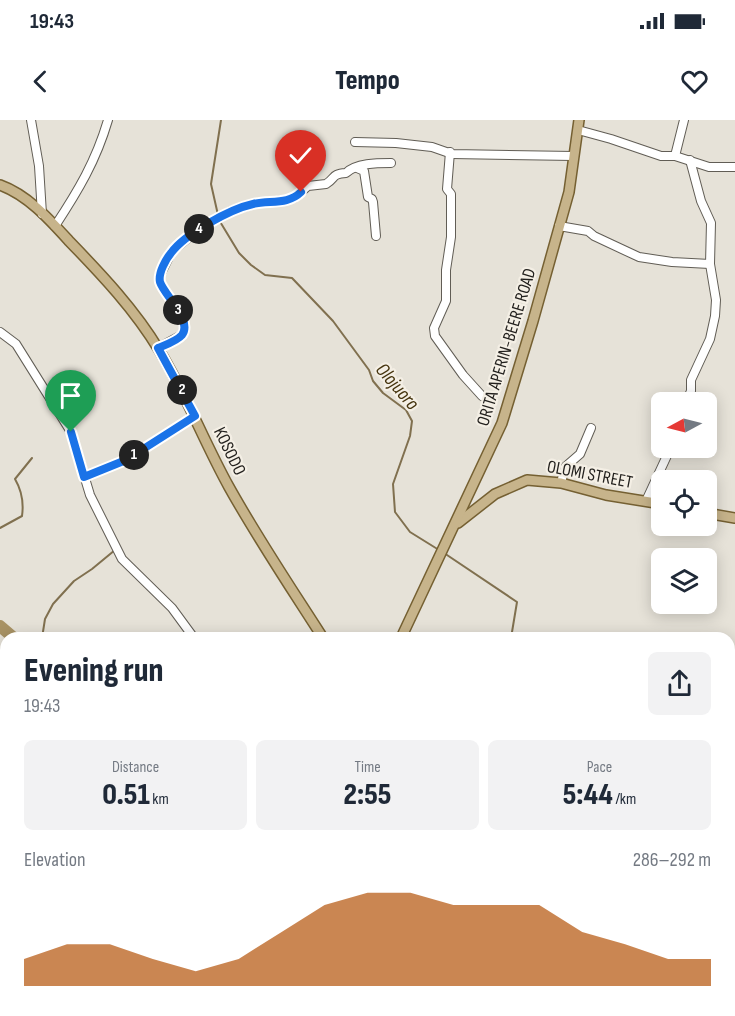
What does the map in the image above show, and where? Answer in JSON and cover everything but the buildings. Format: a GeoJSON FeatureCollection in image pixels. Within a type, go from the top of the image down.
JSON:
{"type":"FeatureCollection","features":[{"type":"Feature","properties":{"kind":"main road","name":"ORITA APERIN-BEERE ROAD"},"geometry":{"type":"LineString","coordinates":[[404,632],[502,423],[569,192],[579,120]]}},
{"type":"Feature","properties":{"kind":"main road","name":"KOSODO"},"geometry":{"type":"LineString","coordinates":[[0,185],[23,197],[55,226],[123,300],[158,348],[229,486],[319,632]]}},
{"type":"Feature","properties":{"kind":"main road","name":"OLOMI STREET"},"geometry":{"type":"LineString","coordinates":[[454,526],[495,494],[527,480],[561,483],[606,495],[651,502]]}},
{"type":"Feature","properties":{"kind":"main road"},"geometry":{"type":"LineString","coordinates":[[717,515],[735,518]]}},
{"type":"Feature","properties":{"kind":"street"},"geometry":{"type":"LineString","coordinates":[[31,120],[39,166],[42,214]]}},
{"type":"Feature","properties":{"kind":"street"},"geometry":{"type":"LineString","coordinates":[[55,226],[86,177],[99,150],[108,120]]}},
{"type":"Feature","properties":{"kind":"street"},"geometry":{"type":"LineString","coordinates":[[675,156],[684,120]]}},
{"type":"Feature","properties":{"kind":"street"},"geometry":{"type":"LineString","coordinates":[[578,130],[661,156],[675,156],[709,166],[735,166]]}},
{"type":"Feature","properties":{"kind":"street"},"geometry":{"type":"LineString","coordinates":[[355,142],[396,142],[432,147],[452,154],[574,156]]}},
{"type":"Feature","properties":{"kind":"street"},"geometry":{"type":"LineString","coordinates":[[450,152],[447,189],[451,194],[451,237],[446,270],[447,291],[443,311],[434,332],[435,338],[463,375],[483,396]]}},
{"type":"Feature","properties":{"kind":"street"},"geometry":{"type":"LineString","coordinates":[[690,160],[701,201],[711,223],[710,264],[716,295],[716,316],[710,339],[691,380],[691,392]]}},
{"type":"Feature","properties":{"kind":"street"},"geometry":{"type":"LineString","coordinates":[[158,348],[182,335],[184,328],[183,318],[160,283],[160,275],[172,251],[199,229],[231,212],[256,203],[294,198],[308,186],[326,184],[333,175],[374,164],[391,163]]}},
{"type":"Feature","properties":{"kind":"street"},"geometry":{"type":"LineString","coordinates":[[357,168],[364,171],[366,176],[368,197],[372,199],[376,236]]}},
{"type":"Feature","properties":{"kind":"street"},"geometry":{"type":"LineString","coordinates":[[559,226],[588,231],[639,257],[710,264]]}},
{"type":"Feature","properties":{"kind":"street"},"geometry":{"type":"LineString","coordinates":[[0,332],[16,344],[71,432],[96,510],[122,560],[172,608],[190,632]]}},
{"type":"Feature","properties":{"kind":"street"},"geometry":{"type":"LineString","coordinates":[[84,477],[126,460],[195,416]]}},
{"type":"Feature","properties":{"kind":"street"},"geometry":{"type":"LineString","coordinates":[[561,483],[565,468],[580,454],[591,428]]}},
{"type":"Feature","properties":{"kind":"street"},"geometry":{"type":"LineString","coordinates":[[646,501],[666,458]]}},
{"type":"Feature","properties":{"kind":"waterway","name":"Olojuoro"},"geometry":{"type":"LineString","coordinates":[[218,215],[211,184],[221,120]]}},
{"type":"Feature","properties":{"kind":"waterway","name":"Olojuoro"},"geometry":{"type":"LineString","coordinates":[[219,220],[239,253],[251,265],[265,275],[292,278],[333,321],[383,393],[406,410],[412,421],[410,436],[393,484],[395,512],[410,532],[439,550]]}},
{"type":"Feature","properties":{"kind":"waterway"},"geometry":{"type":"LineString","coordinates":[[0,528],[22,516],[22,497],[15,479],[32,458]]}},
{"type":"Feature","properties":{"kind":"waterway"},"geometry":{"type":"LineString","coordinates":[[43,632],[45,619],[53,604],[74,581],[115,550]]}},
{"type":"Feature","properties":{"kind":"waterway","name":"Olojuoro"},"geometry":{"type":"LineString","coordinates":[[444,553],[517,602],[512,632]]}},
{"type":"Feature","properties":{"kind":"waterway"},"geometry":{"type":"LineString","coordinates":[[0,626],[7,632]]}},
{"type":"Feature","properties":{"kind":"route"},"geometry":{"type":"LineString","coordinates":[[71,432],[84,477],[126,460],[195,416],[158,348],[182,335],[184,328],[183,318],[160,283],[164,265],[172,251],[199,229],[243,207],[256,203],[287,200],[301,192]]}}]}
